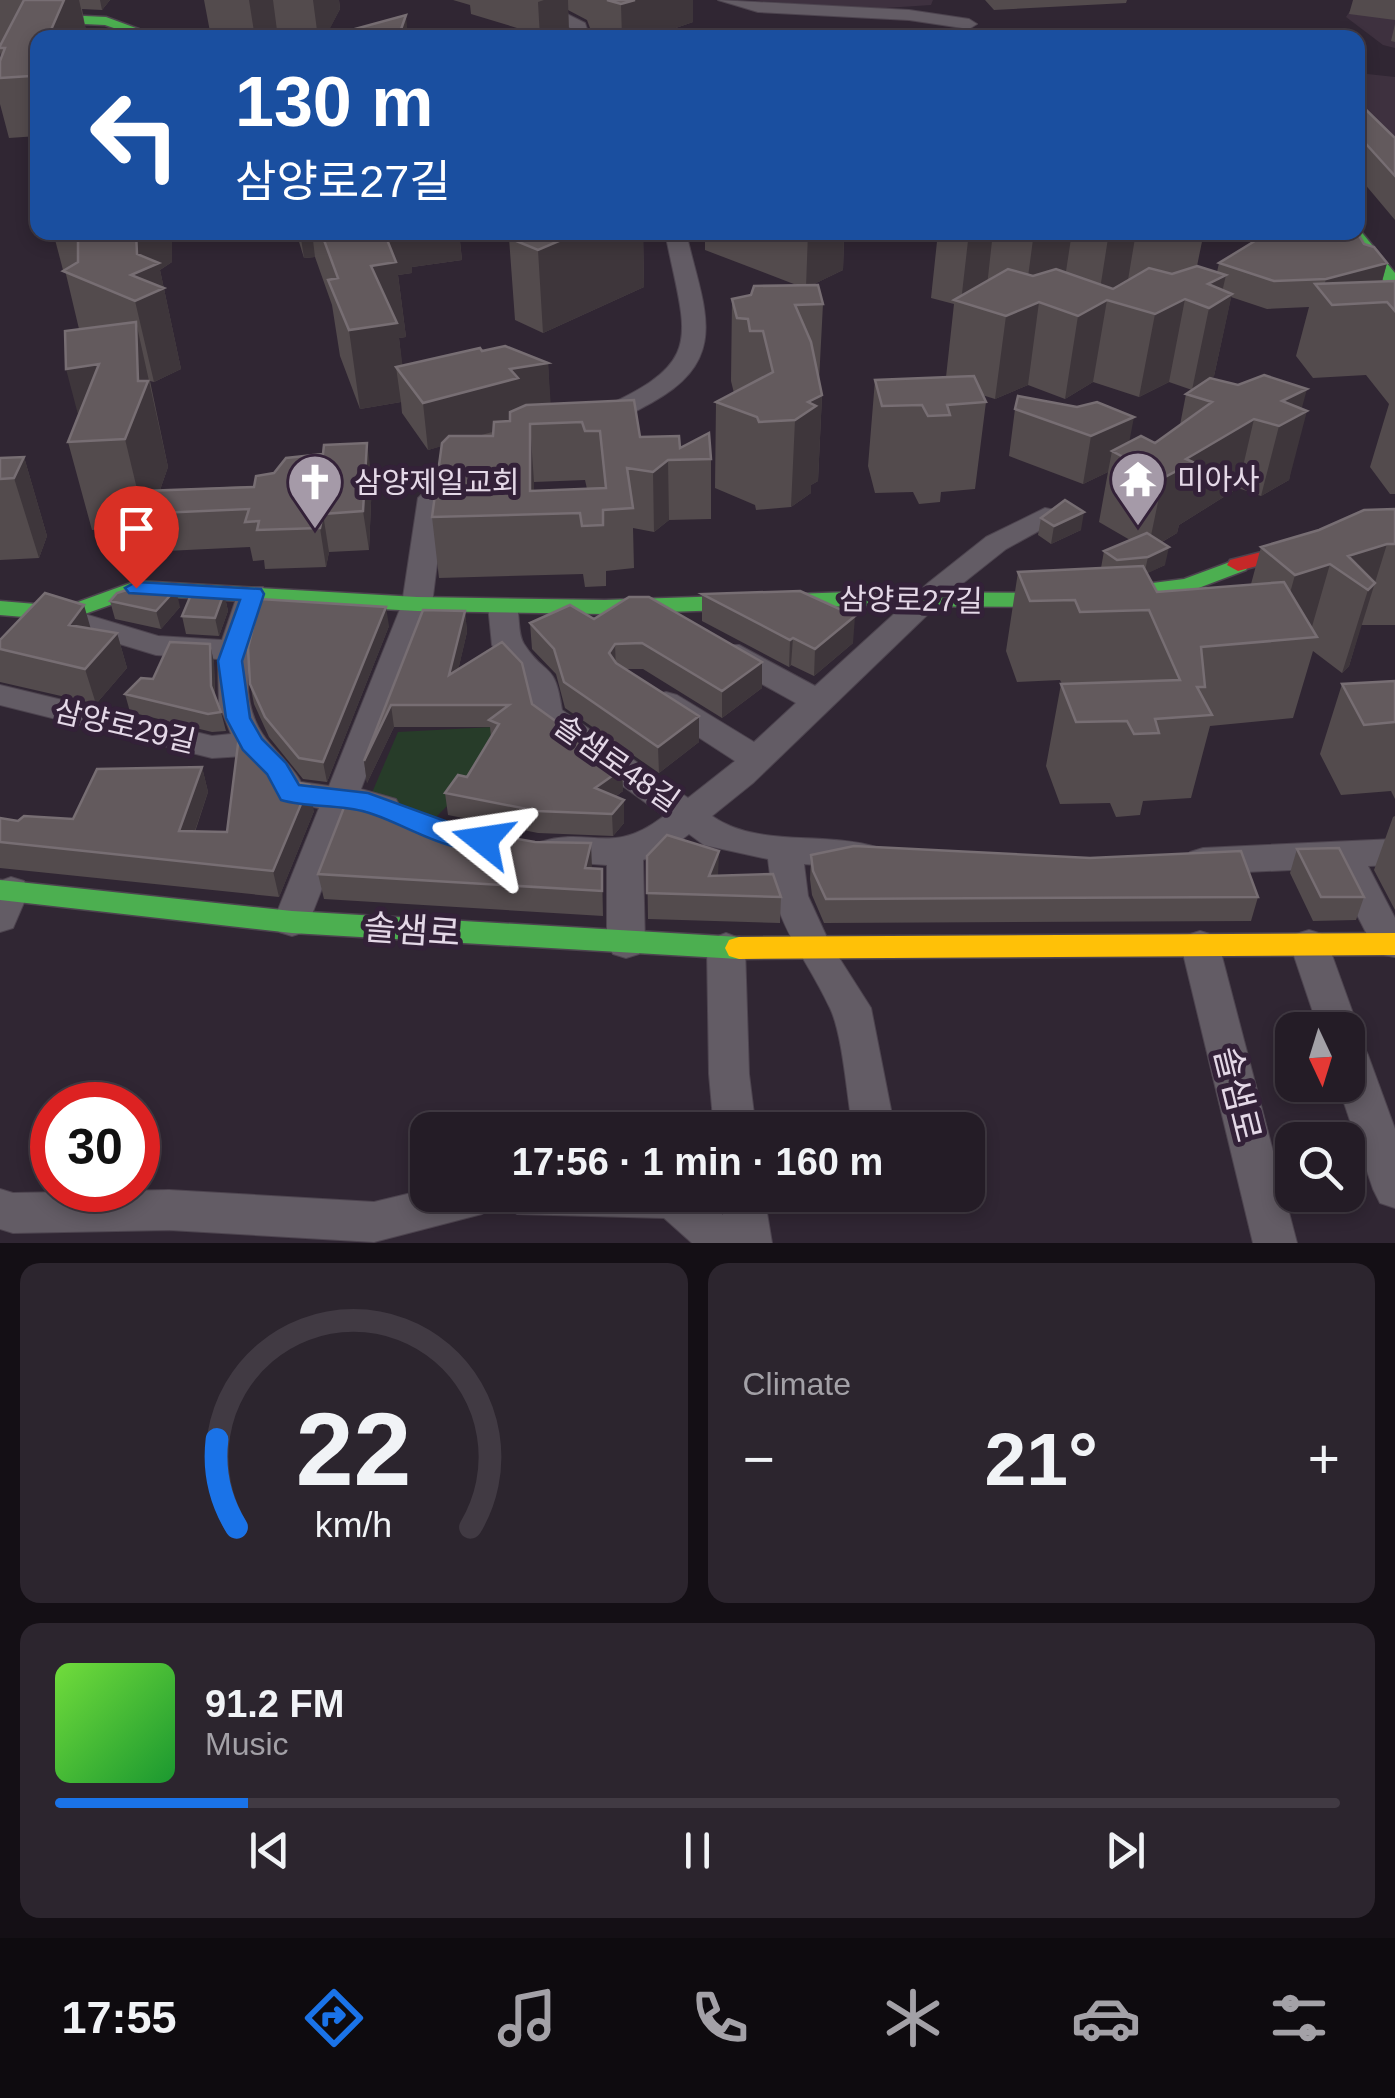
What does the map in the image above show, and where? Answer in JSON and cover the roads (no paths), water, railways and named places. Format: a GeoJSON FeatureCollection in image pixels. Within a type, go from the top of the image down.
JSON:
{"type":"FeatureCollection","features":[{"type":"Feature","properties":{"kind":"street"},"geometry":{"type":"LineString","coordinates":[[527,0],[580,30]]}},
{"type":"Feature","properties":{"kind":"street"},"geometry":{"type":"LineString","coordinates":[[726,0],[758,8],[909,15],[969,24]]}},
{"type":"Feature","properties":{"kind":"street"},"geometry":{"type":"LineString","coordinates":[[909,15],[940,10],[948,0]]}},
{"type":"Feature","properties":{"kind":"street"},"geometry":{"type":"LineString","coordinates":[[0,16],[106,21],[133,30]]}},
{"type":"Feature","properties":{"kind":"street"},"geometry":{"type":"LineString","coordinates":[[579,426],[672,380],[693,354],[697,327],[678,240]]}},
{"type":"Feature","properties":{"kind":"street"},"geometry":{"type":"LineString","coordinates":[[1359,240],[1395,284]]}},
{"type":"Feature","properties":{"kind":"street"},"geometry":{"type":"LineString","coordinates":[[1370,254],[1395,254]]}},
{"type":"Feature","properties":{"kind":"street"},"geometry":{"type":"LineString","coordinates":[[292,922],[416,604],[432,498],[446,484],[486,465]]}},
{"type":"Feature","properties":{"kind":"street","name":"솔샘로48길"},"geometry":{"type":"LineString","coordinates":[[625,853],[660,838],[757,759],[925,602],[996,542],[1045,516]]}},
{"type":"Feature","properties":{"kind":"street","name":"삼양로27길"},"geometry":{"type":"LineString","coordinates":[[0,608],[48,612],[82,608],[136,588],[416,604],[1073,600],[1188,586],[1255,558],[1395,524]]}},
{"type":"Feature","properties":{"kind":"street","name":"삼양로29길"},"geometry":{"type":"LineString","coordinates":[[253,594],[230,661],[238,718],[252,744],[277,769],[290,794],[368,802],[420,822]]}},
{"type":"Feature","properties":{"kind":"street","name":"솔샘로48길"},"geometry":{"type":"LineString","coordinates":[[502,605],[507,645],[542,680],[547,715],[690,814]]}},
{"type":"Feature","properties":{"kind":"street"},"geometry":{"type":"LineString","coordinates":[[658,605],[665,616],[818,701]]}},
{"type":"Feature","properties":{"kind":"street"},"geometry":{"type":"LineString","coordinates":[[0,665],[48,612]]}},
{"type":"Feature","properties":{"kind":"street","name":"삼양로27길"},"geometry":{"type":"LineString","coordinates":[[48,612],[156,644],[233,650]]}},
{"type":"Feature","properties":{"kind":"street"},"geometry":{"type":"LineString","coordinates":[[646,689],[757,759]]}},
{"type":"Feature","properties":{"kind":"street","name":"삼양로29길"},"geometry":{"type":"LineString","coordinates":[[0,695],[212,747],[252,744]]}},
{"type":"Feature","properties":{"kind":"street"},"geometry":{"type":"LineString","coordinates":[[690,814],[716,836],[784,850],[902,857]]}},
{"type":"Feature","properties":{"kind":"street"},"geometry":{"type":"LineString","coordinates":[[522,848],[625,853],[626,944]]}},
{"type":"Feature","properties":{"kind":"street"},"geometry":{"type":"LineString","coordinates":[[784,850],[790,896],[814,948],[852,1008],[871,1112]]}},
{"type":"Feature","properties":{"kind":"street"},"geometry":{"type":"LineString","coordinates":[[1177,862],[1395,852]]}},
{"type":"Feature","properties":{"kind":"street"},"geometry":{"type":"LineString","coordinates":[[1344,854],[1392,944]]}},
{"type":"Feature","properties":{"kind":"street","name":"솔샘로"},"geometry":{"type":"LineString","coordinates":[[4,900],[726,948],[1392,944]]}},
{"type":"Feature","properties":{"kind":"street"},"geometry":{"type":"LineString","coordinates":[[1309,944],[1333,1012]]}},
{"type":"Feature","properties":{"kind":"street","name":"솔샘로"},"geometry":{"type":"LineString","coordinates":[[1200,945],[1275,1243]]}},
{"type":"Feature","properties":{"kind":"street"},"geometry":{"type":"LineString","coordinates":[[726,948],[732,1112]]}},
{"type":"Feature","properties":{"kind":"street"},"geometry":{"type":"LineString","coordinates":[[1365,1102],[1395,1189]]}},
{"type":"Feature","properties":{"kind":"street"},"geometry":{"type":"LineString","coordinates":[[8,1222],[169,1210],[374,1222],[414,1212]]}},
{"type":"Feature","properties":{"kind":"street"},"geometry":{"type":"LineString","coordinates":[[688,1212],[724,1243]]}},
{"type":"Feature","properties":{"kind":"street"},"geometry":{"type":"LineString","coordinates":[[745,1212],[750,1243]]}},
{"type":"Feature","properties":{"kind":"place","name":"미아사"},"geometry":{"type":"Point","coordinates":[1138,528]}},
{"type":"Feature","properties":{"kind":"place","name":"삼양제일교회"},"geometry":{"type":"Point","coordinates":[315,531]}}]}
